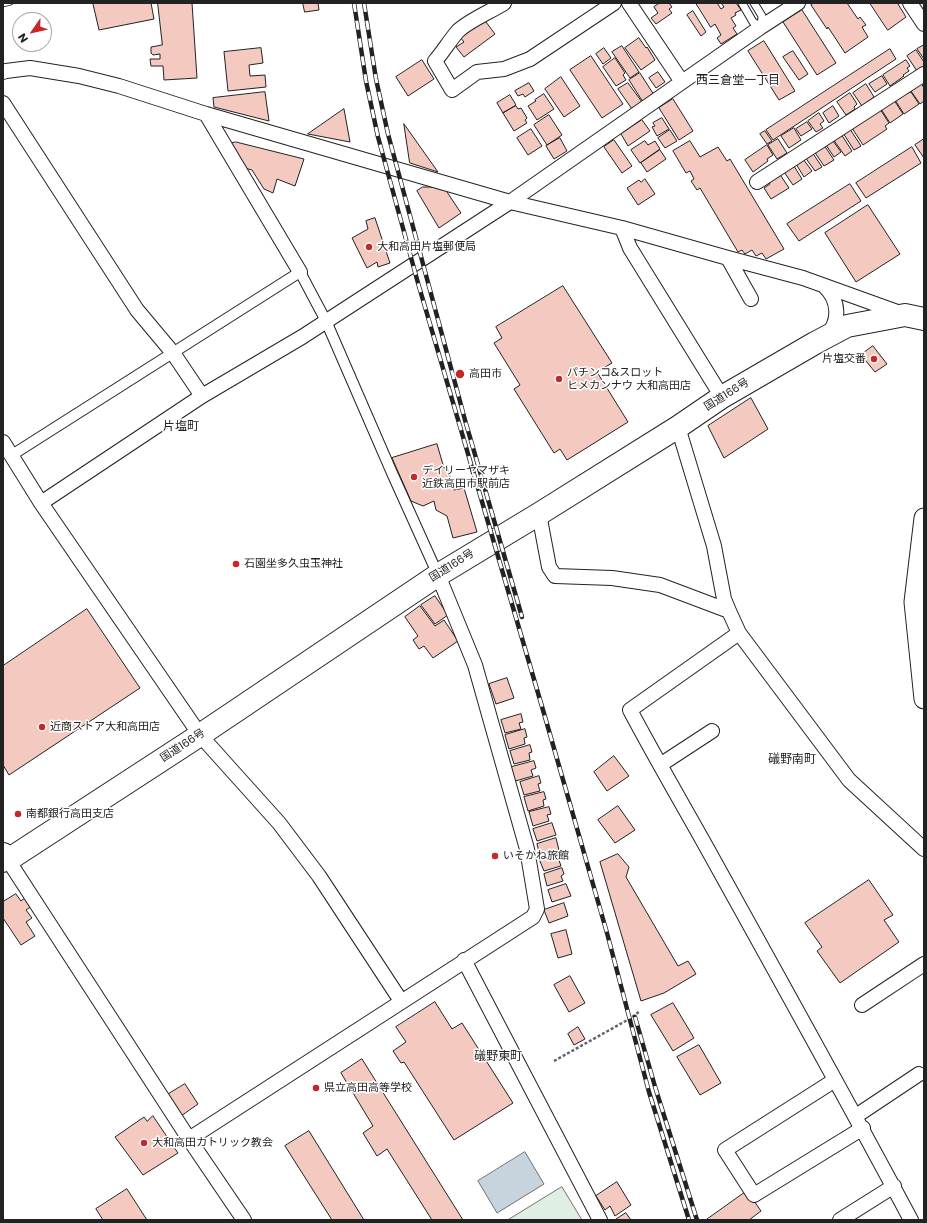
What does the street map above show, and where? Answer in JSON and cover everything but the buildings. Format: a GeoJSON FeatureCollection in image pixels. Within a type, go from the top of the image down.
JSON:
{"type":"FeatureCollection","features":[{"type":"Feature","properties":{"kind":"highway","name":"国道166号"},"geometry":{"type":"LineString","coordinates":[[5,860],[200,735],[438,575],[678,427],[722,397],[847,326],[915,317]]}},
{"type":"Feature","properties":{"kind":"main road"},"geometry":{"type":"LineString","coordinates":[[924,518],[914,602],[924,699]]}},
{"type":"Feature","properties":{"kind":"street"},"geometry":{"type":"LineString","coordinates":[[504,3],[492,11],[485,13],[459,31],[435,62],[452,90],[478,72],[504,69],[530,59],[614,3]]}},
{"type":"Feature","properties":{"kind":"street"},"geometry":{"type":"LineString","coordinates":[[629,3],[682,82]]}},
{"type":"Feature","properties":{"kind":"street"},"geometry":{"type":"LineString","coordinates":[[41,503],[202,396],[302,338],[510,202],[760,27],[798,3]]}},
{"type":"Feature","properties":{"kind":"street"},"geometry":{"type":"LineString","coordinates":[[910,3],[924,24]]}},
{"type":"Feature","properties":{"kind":"street"},"geometry":{"type":"LineString","coordinates":[[3,72],[30,68],[80,76],[119,86],[206,114],[510,202],[622,228],[803,278],[915,317]]}},
{"type":"Feature","properties":{"kind":"street"},"geometry":{"type":"LineString","coordinates":[[757,182],[924,74]]}},
{"type":"Feature","properties":{"kind":"street"},"geometry":{"type":"LineString","coordinates":[[3,103],[137,310],[173,353],[202,396]]}},
{"type":"Feature","properties":{"kind":"street"},"geometry":{"type":"LineString","coordinates":[[189,1139],[464,960],[533,917],[537,909],[527,849],[475,665],[438,575],[326,321],[300,272],[206,114]]}},
{"type":"Feature","properties":{"kind":"street"},"geometry":{"type":"LineString","coordinates":[[622,228],[630,248],[722,397]]}},
{"type":"Feature","properties":{"kind":"street"},"geometry":{"type":"LineString","coordinates":[[728,258],[751,299]]}},
{"type":"Feature","properties":{"kind":"street"},"geometry":{"type":"LineString","coordinates":[[8,458],[300,272]]}},
{"type":"Feature","properties":{"kind":"street"},"geometry":{"type":"LineString","coordinates":[[815,343],[822,339],[833,327],[837,311],[833,297],[829,290],[822,284]]}},
{"type":"Feature","properties":{"kind":"street"},"geometry":{"type":"LineString","coordinates":[[678,427],[714,546],[724,599],[739,633],[849,780],[924,849]]}},
{"type":"Feature","properties":{"kind":"street"},"geometry":{"type":"LineString","coordinates":[[3,442],[8,458],[41,503],[200,735],[279,823],[319,876],[401,1001]]}},
{"type":"Feature","properties":{"kind":"street"},"geometry":{"type":"LineString","coordinates":[[539,514],[550,567],[555,576],[612,578],[660,585],[728,611]]}},
{"type":"Feature","properties":{"kind":"street"},"geometry":{"type":"LineString","coordinates":[[739,633],[630,710],[863,1128],[911,1220]]}},
{"type":"Feature","properties":{"kind":"street"},"geometry":{"type":"LineString","coordinates":[[660,765],[712,731]]}},
{"type":"Feature","properties":{"kind":"street"},"geometry":{"type":"LineString","coordinates":[[5,860],[244,1220]]}},
{"type":"Feature","properties":{"kind":"street"},"geometry":{"type":"LineString","coordinates":[[464,960],[600,1220]]}},
{"type":"Feature","properties":{"kind":"street"},"geometry":{"type":"LineString","coordinates":[[862,1005],[924,964]]}},
{"type":"Feature","properties":{"kind":"street"},"geometry":{"type":"LineString","coordinates":[[856,1116],[919,1074]]}},
{"type":"Feature","properties":{"kind":"street"},"geometry":{"type":"LineString","coordinates":[[835,1080],[725,1150],[754,1194],[863,1128]]}},
{"type":"Feature","properties":{"kind":"street"},"geometry":{"type":"LineString","coordinates":[[840,1220],[894,1186]]}},
{"type":"Feature","properties":{"kind":"lane"},"geometry":{"type":"LineString","coordinates":[[742,3],[753,22],[760,27],[762,16],[754,3]]}},
{"type":"Feature","properties":{"kind":"path"},"geometry":{"type":"LineString","coordinates":[[554,1061],[631,1018],[640,1011]]}},
{"type":"Feature","properties":{"kind":"green space"},"geometry":{"type":"Polygon","coordinates":[[[562,1187],[582,1220],[508,1220],[562,1187]]]}},
{"type":"Feature","properties":{"kind":"shaded area"},"geometry":{"type":"Polygon","coordinates":[[[525,1152],[544,1184],[497,1213],[478,1181],[525,1152]]]}},
{"type":"Feature","properties":{"kind":"railway"},"geometry":{"type":"LineString","coordinates":[[3,5],[11,3]]}},
{"type":"Feature","properties":{"kind":"railway"},"geometry":{"type":"LineString","coordinates":[[354,3],[366,81],[378,137],[418,283],[607,933],[649,1092],[689,1220]]}},
{"type":"Feature","properties":{"kind":"railway"},"geometry":{"type":"LineString","coordinates":[[364,3],[376,79],[388,134],[465,420],[522,617]]}},
{"type":"Feature","properties":{"kind":"railway"},"geometry":{"type":"LineString","coordinates":[[635,1017],[656,1090],[697,1220]]}},
{"type":"Feature","properties":{"kind":"place","name":"大和高田片塩郵便局"},"geometry":{"type":"Point","coordinates":[369,247]}},
{"type":"Feature","properties":{"kind":"place","name":"片塩交番"},"geometry":{"type":"Point","coordinates":[874,359]}},
{"type":"Feature","properties":{"kind":"place","name":"高田市"},"geometry":{"type":"Point","coordinates":[460,374]}},
{"type":"Feature","properties":{"kind":"place","name":"パチンコ&スロット ヒメカンナウ 大和高田店"},"geometry":{"type":"Point","coordinates":[559,379]}},
{"type":"Feature","properties":{"kind":"place","name":"デイリーヤマザキ 近鉄高田市駅前店"},"geometry":{"type":"Point","coordinates":[414,477]}},
{"type":"Feature","properties":{"kind":"place","name":"石園坐多久虫玉神社"},"geometry":{"type":"Point","coordinates":[236,564]}},
{"type":"Feature","properties":{"kind":"place","name":"近商ストア大和高田店"},"geometry":{"type":"Point","coordinates":[42,727]}},
{"type":"Feature","properties":{"kind":"place","name":"南都銀行高田支店"},"geometry":{"type":"Point","coordinates":[18,814]}},
{"type":"Feature","properties":{"kind":"place","name":"いそかね旅館"},"geometry":{"type":"Point","coordinates":[495,856]}},
{"type":"Feature","properties":{"kind":"place","name":"県立高田高等学校"},"geometry":{"type":"Point","coordinates":[316,1088]}},
{"type":"Feature","properties":{"kind":"place","name":"大和高田カトリック教会"},"geometry":{"type":"Point","coordinates":[144,1143]}},
{"type":"Feature","properties":{"kind":"district","name":"西三倉堂一丁目"},"geometry":{"type":"Point","coordinates":[738,81]}},
{"type":"Feature","properties":{"kind":"district","name":"片塩町"},"geometry":{"type":"Point","coordinates":[181,427]}},
{"type":"Feature","properties":{"kind":"district","name":"礒野南町"},"geometry":{"type":"Point","coordinates":[792,760]}},
{"type":"Feature","properties":{"kind":"district","name":"礒野東町"},"geometry":{"type":"Point","coordinates":[498,1057]}}]}
